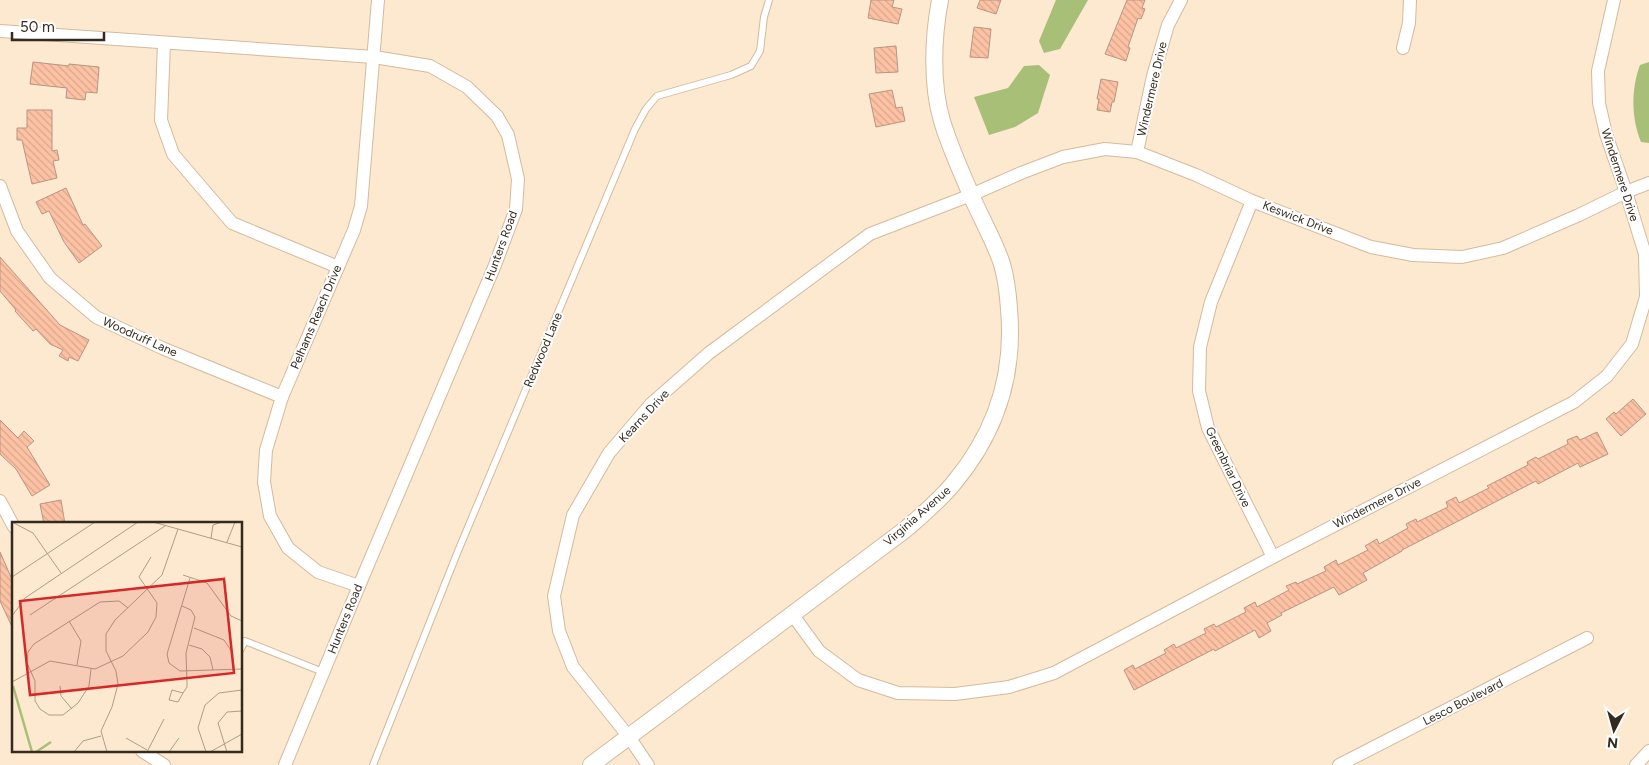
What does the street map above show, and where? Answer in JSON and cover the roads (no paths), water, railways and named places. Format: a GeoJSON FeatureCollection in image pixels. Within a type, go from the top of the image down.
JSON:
{"type":"FeatureCollection","features":[{"type":"Feature","properties":{"kind":"street","name":"Pelhams Reach Drive"},"geometry":{"type":"LineString","coordinates":[[359,586],[318,572],[288,548],[270,516],[264,482],[266,450],[282,397],[354,230],[361,206],[378,0]]}},
{"type":"Feature","properties":{"kind":"street","name":"Virginia Avenue"},"geometry":{"type":"LineString","coordinates":[[591,765],[906,529],[953,484],[978,448],[993,421],[1003,393],[1011,347],[1007,289],[1002,264],[942,120],[938,103],[934,43],[940,0]]}},
{"type":"Feature","properties":{"kind":"street","name":"Windermere Drive"},"geometry":{"type":"LineString","coordinates":[[1138,152],[1153,76],[1168,25],[1181,0]]}},
{"type":"Feature","properties":{"kind":"street"},"geometry":{"type":"LineString","coordinates":[[1403,48],[1409,23],[1410,0]]}},
{"type":"Feature","properties":{"kind":"street","name":"Windermere Drive"},"geometry":{"type":"LineString","coordinates":[[792,614],[819,651],[858,680],[898,693],[955,694],[1009,687],[1054,673],[1574,402],[1607,376],[1632,344],[1646,297],[1645,254],[1606,134],[1599,103],[1598,72],[1614,0]]}},
{"type":"Feature","properties":{"kind":"street","name":"Hunters Road"},"geometry":{"type":"LineString","coordinates":[[0,31],[374,58],[430,66],[467,87],[497,116],[508,135],[518,179],[516,209],[495,265],[285,765]]}},
{"type":"Feature","properties":{"kind":"street"},"geometry":{"type":"LineString","coordinates":[[164,43],[161,120],[172,154],[232,223],[338,267]]}},
{"type":"Feature","properties":{"kind":"street","name":"Keswick Drive"},"geometry":{"type":"LineString","coordinates":[[972,195],[1020,173],[1063,157],[1105,149],[1138,152],[1196,175],[1252,201],[1372,247],[1413,256],[1462,257],[1503,248],[1626,192],[1649,184]]}},
{"type":"Feature","properties":{"kind":"street","name":"Woodruff Lane"},"geometry":{"type":"LineString","coordinates":[[0,186],[17,231],[50,278],[96,318],[162,348],[282,397]]}},
{"type":"Feature","properties":{"kind":"street","name":"Kearns Drive"},"geometry":{"type":"LineString","coordinates":[[648,765],[629,737],[573,667],[559,630],[554,596],[573,515],[610,453],[651,404],[709,353],[870,234],[972,195]]}},
{"type":"Feature","properties":{"kind":"street","name":"Greenbriar Drive"},"geometry":{"type":"LineString","coordinates":[[1252,201],[1211,302],[1200,347],[1199,391],[1208,428],[1274,557]]}},
{"type":"Feature","properties":{"kind":"street"},"geometry":{"type":"LineString","coordinates":[[0,501],[12,524]]}},
{"type":"Feature","properties":{"kind":"street","name":"Lesco Boulevard"},"geometry":{"type":"LineString","coordinates":[[1339,765],[1587,638]]}},
{"type":"Feature","properties":{"kind":"street"},"geometry":{"type":"LineString","coordinates":[[1636,765],[1649,750]]}},
{"type":"Feature","properties":{"kind":"street"},"geometry":{"type":"LineString","coordinates":[[144,752],[164,765]]}},
{"type":"Feature","properties":{"kind":"lane","name":"Redwood Lane"},"geometry":{"type":"LineString","coordinates":[[373,765],[458,551],[635,129],[646,109],[657,96],[731,75],[752,66],[760,51],[764,17],[769,0]]}},
{"type":"Feature","properties":{"kind":"lane"},"geometry":{"type":"LineString","coordinates":[[242,647],[245,641],[323,672]]}}]}
